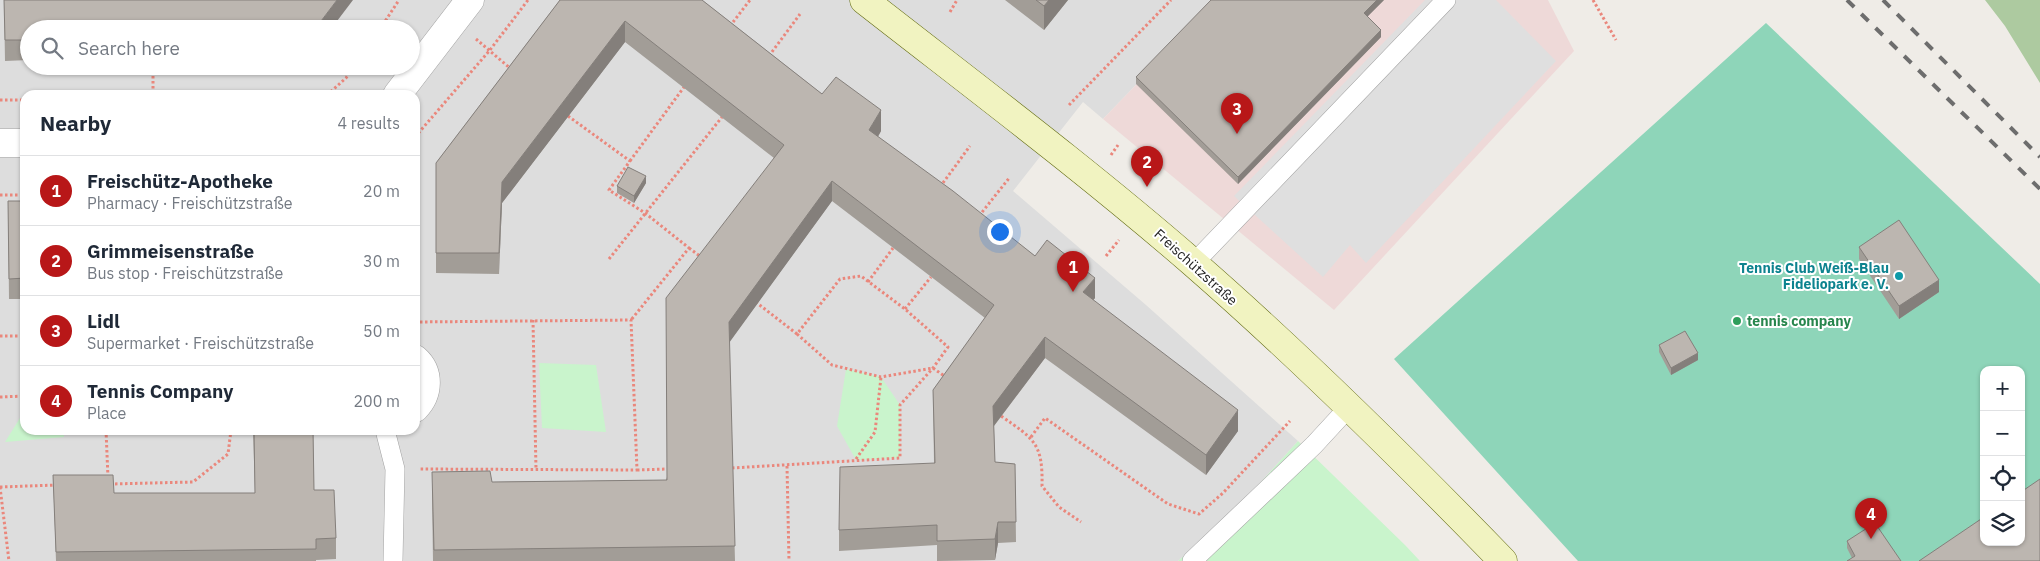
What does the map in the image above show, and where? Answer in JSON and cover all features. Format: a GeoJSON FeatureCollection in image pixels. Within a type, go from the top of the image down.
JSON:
{"type":"FeatureCollection","features":[{"type":"Feature","properties":{"kind":"main road","name":"Freischützstraße"},"geometry":{"type":"LineString","coordinates":[[864,0],[1092,178],[1194,263],[1349,407],[1503,561]]}},
{"type":"Feature","properties":{"kind":"street"},"geometry":{"type":"LineString","coordinates":[[420,65],[462,10]]}},
{"type":"Feature","properties":{"kind":"street"},"geometry":{"type":"LineString","coordinates":[[401,90],[412,75]]}},
{"type":"Feature","properties":{"kind":"street"},"geometry":{"type":"LineString","coordinates":[[0,143],[20,143]]}},
{"type":"Feature","properties":{"kind":"street"},"geometry":{"type":"LineString","coordinates":[[420,365],[424,370],[426,381],[425,392],[420,400]]}},
{"type":"Feature","properties":{"kind":"lane"},"geometry":{"type":"LineString","coordinates":[[1194,263],[1446,0]]}},
{"type":"Feature","properties":{"kind":"lane"},"geometry":{"type":"LineString","coordinates":[[1192,561],[1301,458],[1349,407]]}},
{"type":"Feature","properties":{"kind":"lane"},"geometry":{"type":"LineString","coordinates":[[386,435],[395,469],[394,561]]}},
{"type":"Feature","properties":{"kind":"path"},"geometry":{"type":"LineString","coordinates":[[386,20],[399,0]]}},
{"type":"Feature","properties":{"kind":"path"},"geometry":{"type":"LineString","coordinates":[[420,131],[490,50],[528,0]]}},
{"type":"Feature","properties":{"kind":"path"},"geometry":{"type":"LineString","coordinates":[[728,29],[750,0]]}},
{"type":"Feature","properties":{"kind":"path"},"geometry":{"type":"LineString","coordinates":[[950,12],[958,0]]}},
{"type":"Feature","properties":{"kind":"path"},"geometry":{"type":"LineString","coordinates":[[1069,105],[1171,0]]}},
{"type":"Feature","properties":{"kind":"path"},"geometry":{"type":"LineString","coordinates":[[1593,0],[1616,40]]}},
{"type":"Feature","properties":{"kind":"path"},"geometry":{"type":"LineString","coordinates":[[462,10],[490,50],[512,70]]}},
{"type":"Feature","properties":{"kind":"path"},"geometry":{"type":"LineString","coordinates":[[766,59],[800,14]]}},
{"type":"Feature","properties":{"kind":"path"},"geometry":{"type":"LineString","coordinates":[[153,75],[153,90]]}},
{"type":"Feature","properties":{"kind":"path"},"geometry":{"type":"LineString","coordinates":[[333,90],[348,75]]}},
{"type":"Feature","properties":{"kind":"path"},"geometry":{"type":"LineString","coordinates":[[684,88],[609,190],[645,213],[708,263]]}},
{"type":"Feature","properties":{"kind":"path"},"geometry":{"type":"LineString","coordinates":[[0,100],[20,100]]}},
{"type":"Feature","properties":{"kind":"path"},"geometry":{"type":"LineString","coordinates":[[568,116],[630,161]]}},
{"type":"Feature","properties":{"kind":"path"},"geometry":{"type":"LineString","coordinates":[[608,259],[722,117]]}},
{"type":"Feature","properties":{"kind":"path"},"geometry":{"type":"LineString","coordinates":[[937,190],[970,146]]}},
{"type":"Feature","properties":{"kind":"path"},"geometry":{"type":"LineString","coordinates":[[976,220],[1010,178]]}},
{"type":"Feature","properties":{"kind":"path"},"geometry":{"type":"LineString","coordinates":[[0,195],[20,195]]}},
{"type":"Feature","properties":{"kind":"path"},"geometry":{"type":"LineString","coordinates":[[1106,256],[1125,234]]}},
{"type":"Feature","properties":{"kind":"path"},"geometry":{"type":"LineString","coordinates":[[637,470],[631,320],[689,248]]}},
{"type":"Feature","properties":{"kind":"path"},"geometry":{"type":"LineString","coordinates":[[868,282],[893,248]]}},
{"type":"Feature","properties":{"kind":"path"},"geometry":{"type":"LineString","coordinates":[[732,468],[900,458],[900,405],[933,368],[948,347],[905,309],[861,276],[840,278],[798,334]]}},
{"type":"Feature","properties":{"kind":"path"},"geometry":{"type":"LineString","coordinates":[[905,309],[931,277]]}},
{"type":"Feature","properties":{"kind":"path"},"geometry":{"type":"LineString","coordinates":[[757,303],[798,334],[832,365],[881,378],[933,368],[954,382]]}},
{"type":"Feature","properties":{"kind":"path"},"geometry":{"type":"LineString","coordinates":[[533,320],[536,470]]}},
{"type":"Feature","properties":{"kind":"path"},"geometry":{"type":"LineString","coordinates":[[420,322],[631,320]]}},
{"type":"Feature","properties":{"kind":"path"},"geometry":{"type":"LineString","coordinates":[[0,336],[20,336]]}},
{"type":"Feature","properties":{"kind":"path"},"geometry":{"type":"LineString","coordinates":[[856,460],[875,432],[881,378]]}},
{"type":"Feature","properties":{"kind":"path"},"geometry":{"type":"LineString","coordinates":[[0,397],[20,396]]}},
{"type":"Feature","properties":{"kind":"path"},"geometry":{"type":"LineString","coordinates":[[1001,416],[1030,437],[1043,460],[1042,486],[1059,507],[1081,522]]}},
{"type":"Feature","properties":{"kind":"path"},"geometry":{"type":"LineString","coordinates":[[1030,437],[1045,418],[1168,504],[1199,514],[1222,493],[1290,421]]}},
{"type":"Feature","properties":{"kind":"path"},"geometry":{"type":"LineString","coordinates":[[106,435],[108,484],[193,482],[228,454],[230,435]]}},
{"type":"Feature","properties":{"kind":"path"},"geometry":{"type":"LineString","coordinates":[[787,466],[789,561]]}},
{"type":"Feature","properties":{"kind":"path"},"geometry":{"type":"LineString","coordinates":[[395,469],[666,469]]}},
{"type":"Feature","properties":{"kind":"path"},"geometry":{"type":"LineString","coordinates":[[9,561],[0,487],[59,485]]}},
{"type":"Feature","properties":{"kind":"shaded area"},"geometry":{"type":"Polygon","coordinates":[[[0,0],[1218,0],[1103,119],[1083,102],[1013,191],[1146,305],[1298,441],[1234,512],[1178,561],[0,561],[0,0]]]}},
{"type":"Feature","properties":{"kind":"shaded area"},"geometry":{"type":"Polygon","coordinates":[[[1218,0],[1548,0],[1574,51],[1334,310],[1103,119],[1218,0]]]}},
{"type":"Feature","properties":{"kind":"shaded area"},"geometry":{"type":"Polygon","coordinates":[[[1425,0],[1496,0],[1556,61],[1366,263],[1350,245],[1323,277],[1234,196],[1425,0]]]}},
{"type":"Feature","properties":{"kind":"green space"},"geometry":{"type":"Polygon","coordinates":[[[1985,0],[2040,0],[2040,83],[2005,26],[1985,0]]]}},
{"type":"Feature","properties":{"kind":"green space","name":"tennis company"},"geometry":{"type":"Polygon","coordinates":[[[1766,23],[2040,284],[2040,561],[1578,561],[1394,359],[1766,23]]]}},
{"type":"Feature","properties":{"kind":"green space"},"geometry":{"type":"Polygon","coordinates":[[[539,363],[596,365],[606,432],[542,428],[539,363]]]}},
{"type":"Feature","properties":{"kind":"green space"},"geometry":{"type":"Polygon","coordinates":[[[846,369],[881,377],[900,405],[900,458],[856,460],[837,426],[846,369]]]}},
{"type":"Feature","properties":{"kind":"green space"},"geometry":{"type":"Polygon","coordinates":[[[20,418],[20,435],[64,435],[64,437],[5,442],[20,418]]]}},
{"type":"Feature","properties":{"kind":"green space"},"geometry":{"type":"Polygon","coordinates":[[[1298,441],[1420,561],[1178,561],[1234,512],[1298,441]]]}},
{"type":"Feature","properties":{"kind":"building"},"geometry":{"type":"Polygon","coordinates":[[[4,0],[337,0],[322,20],[20,20],[20,40],[5,40],[4,0]]]}},
{"type":"Feature","properties":{"kind":"building"},"geometry":{"type":"Polygon","coordinates":[[[560,0],[702,0],[822,94],[836,77],[881,110],[869,130],[953,191],[1035,256],[1047,240],[1095,278],[1083,292],[1238,410],[1206,455],[1045,337],[993,406],[995,462],[1015,464],[1016,522],[998,522],[995,539],[937,541],[937,525],[839,530],[840,467],[935,463],[933,390],[994,305],[832,181],[729,322],[735,546],[434,550],[432,472],[490,471],[492,482],[667,480],[666,298],[784,145],[625,21],[502,182],[499,253],[436,253],[436,163],[560,0]]]}},
{"type":"Feature","properties":{"kind":"building"},"geometry":{"type":"Polygon","coordinates":[[[1036,0],[1049,0],[1044,6],[1036,0]]]}},
{"type":"Feature","properties":{"kind":"building"},"geometry":{"type":"Polygon","coordinates":[[[1211,0],[1377,0],[1364,13],[1381,30],[1238,177],[1136,77],[1211,0]]]}},
{"type":"Feature","properties":{"kind":"building"},"geometry":{"type":"Polygon","coordinates":[[[628,167],[646,176],[634,196],[617,186],[628,167]]]}},
{"type":"Feature","properties":{"kind":"building"},"geometry":{"type":"Polygon","coordinates":[[[8,201],[20,201],[20,278],[9,279],[8,201]]]}},
{"type":"Feature","properties":{"kind":"building","name":"Tennis Club Weiß-Blau Fideliopark e. V."},"geometry":{"type":"Polygon","coordinates":[[[1899,220],[1939,280],[1899,306],[1859,247],[1899,220]]]}},
{"type":"Feature","properties":{"kind":"building"},"geometry":{"type":"Polygon","coordinates":[[[1685,331],[1698,353],[1671,368],[1659,345],[1685,331]]]}},
{"type":"Feature","properties":{"kind":"building"},"geometry":{"type":"Polygon","coordinates":[[[254,435],[313,435],[314,490],[334,490],[336,538],[316,539],[316,549],[56,552],[53,475],[113,475],[114,493],[255,493],[254,435]]]}},
{"type":"Feature","properties":{"kind":"building"},"geometry":{"type":"Polygon","coordinates":[[[2040,479],[2040,561],[1919,561],[1980,520],[1980,546],[2025,546],[2025,489],[2040,479]]]}},
{"type":"Feature","properties":{"kind":"building"},"geometry":{"type":"Polygon","coordinates":[[[1875,523],[1901,561],[1847,561],[1855,556],[1847,541],[1875,523]]]}},
{"type":"Feature","properties":{"kind":"railway"},"geometry":{"type":"LineString","coordinates":[[1847,0],[2040,189]]}},
{"type":"Feature","properties":{"kind":"railway"},"geometry":{"type":"LineString","coordinates":[[1883,0],[2040,157]]}},
{"type":"Feature","properties":{"kind":"place","name":"Lidl"},"geometry":{"type":"Point","coordinates":[1237,134]}},
{"type":"Feature","properties":{"kind":"place","name":"Grimmeisenstraße"},"geometry":{"type":"Point","coordinates":[1147,187]}},
{"type":"Feature","properties":{"kind":"place","name":"Tennis Club Weiß-Blau Fideliopark e. V."},"geometry":{"type":"Point","coordinates":[1899,276]}},
{"type":"Feature","properties":{"kind":"place","name":"Freischütz-Apotheke"},"geometry":{"type":"Point","coordinates":[1073,292]}},
{"type":"Feature","properties":{"kind":"place","name":"tennis company"},"geometry":{"type":"Point","coordinates":[1737,321]}},
{"type":"Feature","properties":{"kind":"place","name":"Tennis Company"},"geometry":{"type":"Point","coordinates":[1871,539]}}]}
